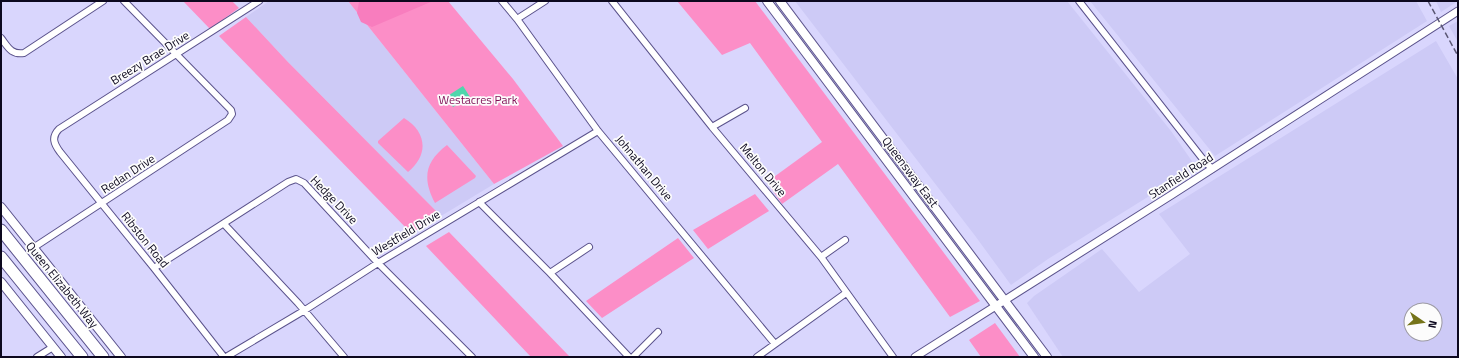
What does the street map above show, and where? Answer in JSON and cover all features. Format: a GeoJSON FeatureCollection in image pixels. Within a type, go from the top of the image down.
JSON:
{"type":"FeatureCollection","features":[{"type":"Feature","properties":{"kind":"highway","name":"Queen Elizabeth Way"},"geometry":{"type":"LineString","coordinates":[[1,230],[103,357]]}},
{"type":"Feature","properties":{"kind":"highway"},"geometry":{"type":"LineString","coordinates":[[1,257],[82,357]]}},
{"type":"Feature","properties":{"kind":"main road","name":"Queensway East"},"geometry":{"type":"LineString","coordinates":[[767,1],[1034,357]]}},
{"type":"Feature","properties":{"kind":"main road","name":"Queensway East"},"geometry":{"type":"LineString","coordinates":[[780,1],[1046,357]]}},
{"type":"Feature","properties":{"kind":"main road"},"geometry":{"type":"LineString","coordinates":[[1,207],[121,357]]}},
{"type":"Feature","properties":{"kind":"main road"},"geometry":{"type":"LineString","coordinates":[[1,282],[61,357]]}},
{"type":"Feature","properties":{"kind":"street"},"geometry":{"type":"LineString","coordinates":[[1,38],[11,51],[17,54],[24,53],[103,1]]}},
{"type":"Feature","properties":{"kind":"street"},"geometry":{"type":"LineString","coordinates":[[124,1],[177,54]]}},
{"type":"Feature","properties":{"kind":"street","name":"Breezy Brae Drive"},"geometry":{"type":"LineString","coordinates":[[54,136],[58,129],[259,1]]}},
{"type":"Feature","properties":{"kind":"street","name":"Johnathan Drive"},"geometry":{"type":"LineString","coordinates":[[502,1],[517,19],[598,131],[775,344]]}},
{"type":"Feature","properties":{"kind":"street"},"geometry":{"type":"LineString","coordinates":[[517,19],[545,1]]}},
{"type":"Feature","properties":{"kind":"street","name":"Melton Drive"},"geometry":{"type":"LineString","coordinates":[[612,1],[712,127],[821,257],[893,357]]}},
{"type":"Feature","properties":{"kind":"street"},"geometry":{"type":"LineString","coordinates":[[1079,1],[1212,169]]}},
{"type":"Feature","properties":{"kind":"street","name":"Stanfield Road"},"geometry":{"type":"LineString","coordinates":[[915,357],[1212,169],[1458,10]]}},
{"type":"Feature","properties":{"kind":"street","name":"Redan Drive"},"geometry":{"type":"LineString","coordinates":[[33,248],[228,120],[232,114],[231,110],[177,54]]}},
{"type":"Feature","properties":{"kind":"street"},"geometry":{"type":"LineString","coordinates":[[712,127],[745,108]]}},
{"type":"Feature","properties":{"kind":"street","name":"Westfield Drive"},"geometry":{"type":"LineString","coordinates":[[225,357],[305,310],[378,263],[598,131]]}},
{"type":"Feature","properties":{"kind":"street","name":"Ribston Road"},"geometry":{"type":"LineString","coordinates":[[54,136],[56,146],[225,357]]}},
{"type":"Feature","properties":{"kind":"street","name":"Hedge Drive"},"geometry":{"type":"LineString","coordinates":[[154,268],[288,182],[296,179],[304,183],[378,263],[472,357]]}},
{"type":"Feature","properties":{"kind":"street"},"geometry":{"type":"LineString","coordinates":[[479,202],[550,273],[629,357]]}},
{"type":"Feature","properties":{"kind":"street"},"geometry":{"type":"LineString","coordinates":[[224,224],[305,310],[344,357]]}},
{"type":"Feature","properties":{"kind":"street"},"geometry":{"type":"LineString","coordinates":[[821,257],[845,240]]}},
{"type":"Feature","properties":{"kind":"street"},"geometry":{"type":"LineString","coordinates":[[550,273],[589,247]]}},
{"type":"Feature","properties":{"kind":"street"},"geometry":{"type":"LineString","coordinates":[[757,357],[846,293]]}},
{"type":"Feature","properties":{"kind":"street"},"geometry":{"type":"LineString","coordinates":[[633,357],[658,332]]}},
{"type":"Feature","properties":{"kind":"street"},"geometry":{"type":"LineString","coordinates":[[37,357],[53,347]]}},
{"type":"Feature","properties":{"kind":"shaded area"},"geometry":{"type":"Polygon","coordinates":[[[269,1],[348,1],[494,184],[441,216],[287,61],[246,17],[269,1]]]}},
{"type":"Feature","properties":{"kind":"shaded area"},"geometry":{"type":"Polygon","coordinates":[[[358,1],[433,1],[372,27],[361,22],[357,13],[358,1]]]}},
{"type":"Feature","properties":{"kind":"shaded area"},"geometry":{"type":"Polygon","coordinates":[[[795,1],[1067,1],[1171,131],[1196,167],[1048,259],[1011,285],[795,1]]]}},
{"type":"Feature","properties":{"kind":"shaded area"},"geometry":{"type":"Polygon","coordinates":[[[1090,1],[1416,1],[1427,21],[1215,156],[1090,1]]]}},
{"type":"Feature","properties":{"kind":"shaded area"},"geometry":{"type":"Polygon","coordinates":[[[1436,1],[1458,1],[1441,12],[1436,1]]]}},
{"type":"Feature","properties":{"kind":"shaded area"},"geometry":{"type":"Polygon","coordinates":[[[1458,21],[1458,42],[1449,26],[1458,21]]]}},
{"type":"Feature","properties":{"kind":"shaded area"},"geometry":{"type":"Polygon","coordinates":[[[1436,41],[1458,79],[1458,357],[1063,357],[1027,303],[1034,296],[1102,249],[1139,292],[1190,254],[1159,214],[1436,41]]]}},
{"type":"Feature","properties":{"kind":"shaded area"},"geometry":{"type":"Polygon","coordinates":[[[463,86],[470,97],[453,107],[446,97],[463,86]]]}},
{"type":"Feature","properties":{"kind":"green space"},"geometry":{"type":"Polygon","coordinates":[[[183,1],[232,1],[239,8],[210,29],[183,1]]]}},
{"type":"Feature","properties":{"kind":"green space","name":"Westacres Park"},"geometry":{"type":"Polygon","coordinates":[[[348,1],[448,1],[513,79],[563,146],[494,184],[348,1]]]}},
{"type":"Feature","properties":{"kind":"green space"},"geometry":{"type":"Polygon","coordinates":[[[677,1],[755,1],[980,301],[950,317],[838,164],[782,204],[767,182],[822,142],[750,43],[722,55],[677,1]]]}},
{"type":"Feature","properties":{"kind":"green space"},"geometry":{"type":"Polygon","coordinates":[[[246,17],[287,61],[441,216],[411,233],[219,36],[246,17]]]}},
{"type":"Feature","properties":{"kind":"green space"},"geometry":{"type":"Polygon","coordinates":[[[404,118],[417,130],[421,137],[422,144],[422,151],[419,158],[408,172],[378,143],[378,141],[404,118]]]}},
{"type":"Feature","properties":{"kind":"green space"},"geometry":{"type":"Polygon","coordinates":[[[447,145],[476,176],[435,203],[428,186],[428,171],[434,158],[447,145]]]}},
{"type":"Feature","properties":{"kind":"green space"},"geometry":{"type":"Polygon","coordinates":[[[755,194],[769,211],[708,249],[693,230],[755,194]]]}},
{"type":"Feature","properties":{"kind":"green space"},"geometry":{"type":"Polygon","coordinates":[[[449,232],[570,357],[531,357],[426,246],[449,232]]]}},
{"type":"Feature","properties":{"kind":"green space"},"geometry":{"type":"Polygon","coordinates":[[[678,238],[694,258],[602,318],[586,301],[678,238]]]}},
{"type":"Feature","properties":{"kind":"green space"},"geometry":{"type":"Polygon","coordinates":[[[995,323],[1020,357],[981,357],[969,340],[995,323]]]}},
{"type":"Feature","properties":{"kind":"railway"},"geometry":{"type":"LineString","coordinates":[[1428,1],[1458,56]]}}]}
